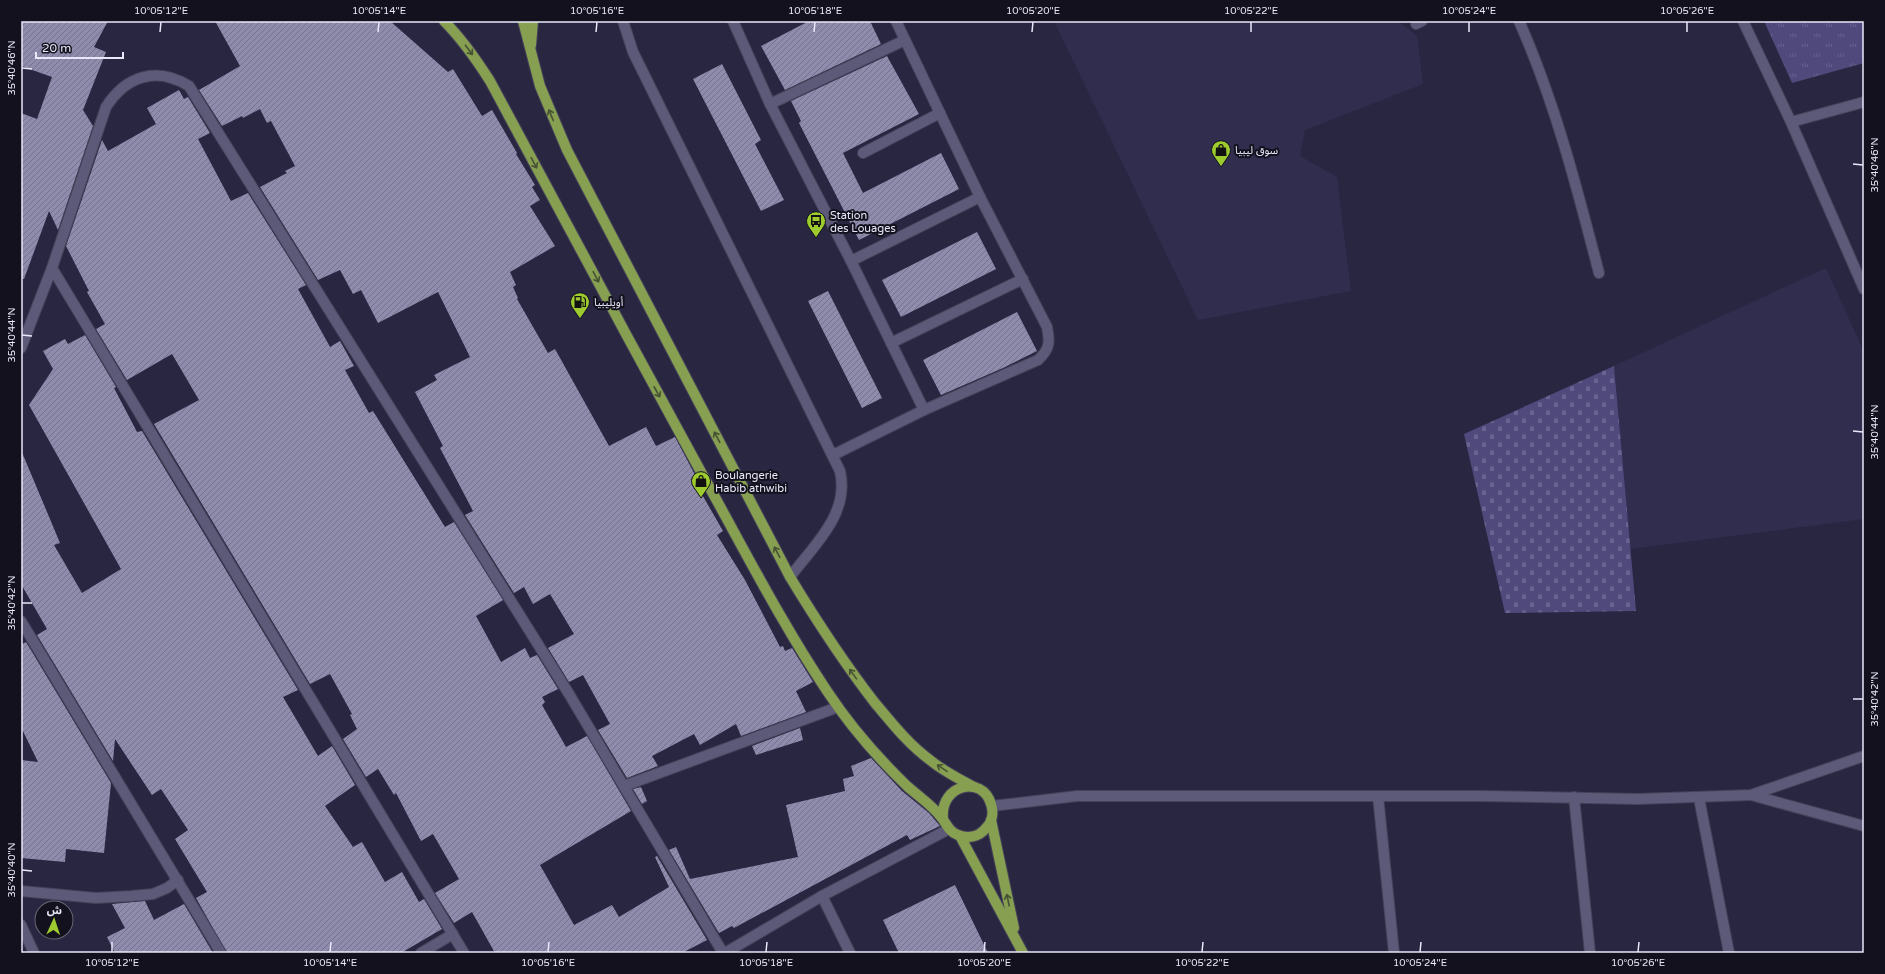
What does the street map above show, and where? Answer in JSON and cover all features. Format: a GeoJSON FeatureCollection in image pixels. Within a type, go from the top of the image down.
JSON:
{"type":"FeatureCollection","features":[{"type":"Feature","properties":{"kind":"main road"},"geometry":{"type":"LineString","coordinates":[[444,21],[466,45],[490,81],[639,358],[794,639],[838,707],[856,731],[887,767],[943,818],[949,830],[960,836],[975,836],[988,827],[991,820]]}},
{"type":"Feature","properties":{"kind":"main road"},"geometry":{"type":"LineString","coordinates":[[523,21],[530,53],[540,86],[567,150],[790,577],[850,670],[891,722],[909,742],[929,760],[983,792],[989,798],[992,806],[991,820],[1016,938]]}},
{"type":"Feature","properties":{"kind":"main road"},"geometry":{"type":"LineString","coordinates":[[530,53],[533,21]]}},
{"type":"Feature","properties":{"kind":"main road"},"geometry":{"type":"LineString","coordinates":[[943,818],[944,803],[948,796],[960,788],[975,788]]}},
{"type":"Feature","properties":{"kind":"main road"},"geometry":{"type":"LineString","coordinates":[[960,836],[1023,953]]}},
{"type":"Feature","properties":{"kind":"street"},"geometry":{"type":"LineString","coordinates":[[623,21],[637,59],[840,471],[843,484],[842,499],[838,511],[826,530],[790,577]]}},
{"type":"Feature","properties":{"kind":"street"},"geometry":{"type":"LineString","coordinates":[[832,455],[924,410],[1038,360],[1046,353],[1049,345],[1046,326],[980,196],[896,21]]}},
{"type":"Feature","properties":{"kind":"street"},"geometry":{"type":"LineString","coordinates":[[1520,21],[1551,101],[1580,200],[1599,273]]}},
{"type":"Feature","properties":{"kind":"street"},"geometry":{"type":"LineString","coordinates":[[1743,21],[1790,122],[1864,289]]}},
{"type":"Feature","properties":{"kind":"street"},"geometry":{"type":"LineString","coordinates":[[735,22],[770,104],[851,261],[924,410]]}},
{"type":"Feature","properties":{"kind":"street"},"geometry":{"type":"LineString","coordinates":[[770,104],[905,40]]}},
{"type":"Feature","properties":{"kind":"street"},"geometry":{"type":"LineString","coordinates":[[21,348],[52,268],[100,121],[106,107],[115,93],[126,84],[145,77],[160,75],[176,78],[189,86],[569,694],[724,953],[822,896],[949,830]]}},
{"type":"Feature","properties":{"kind":"street"},"geometry":{"type":"LineString","coordinates":[[1790,122],[1864,102]]}},
{"type":"Feature","properties":{"kind":"street"},"geometry":{"type":"LineString","coordinates":[[863,153],[940,113]]}},
{"type":"Feature","properties":{"kind":"street"},"geometry":{"type":"LineString","coordinates":[[851,261],[980,196]]}},
{"type":"Feature","properties":{"kind":"street"},"geometry":{"type":"LineString","coordinates":[[52,268],[464,953]]}},
{"type":"Feature","properties":{"kind":"street"},"geometry":{"type":"LineString","coordinates":[[891,343],[1023,279]]}},
{"type":"Feature","properties":{"kind":"street"},"geometry":{"type":"LineString","coordinates":[[21,621],[221,953]]}},
{"type":"Feature","properties":{"kind":"street"},"geometry":{"type":"LineString","coordinates":[[624,786],[838,707]]}},
{"type":"Feature","properties":{"kind":"street"},"geometry":{"type":"LineString","coordinates":[[1751,796],[1864,756]]}},
{"type":"Feature","properties":{"kind":"street"},"geometry":{"type":"LineString","coordinates":[[992,806],[1077,796],[1574,797],[1638,799],[1751,796],[1864,826]]}},
{"type":"Feature","properties":{"kind":"street"},"geometry":{"type":"LineString","coordinates":[[1378,796],[1394,953]]}},
{"type":"Feature","properties":{"kind":"street"},"geometry":{"type":"LineString","coordinates":[[1574,797],[1590,953]]}},
{"type":"Feature","properties":{"kind":"street"},"geometry":{"type":"LineString","coordinates":[[1699,798],[1730,953]]}},
{"type":"Feature","properties":{"kind":"street"},"geometry":{"type":"LineString","coordinates":[[21,892],[96,898],[132,896],[153,894],[167,888],[178,880]]}},
{"type":"Feature","properties":{"kind":"street"},"geometry":{"type":"LineString","coordinates":[[822,896],[850,953]]}},
{"type":"Feature","properties":{"kind":"street"},"geometry":{"type":"LineString","coordinates":[[21,925],[34,953]]}},
{"type":"Feature","properties":{"kind":"street"},"geometry":{"type":"LineString","coordinates":[[421,953],[453,934]]}},
{"type":"Feature","properties":{"kind":"shaded area","name":"سوق ليبيا"},"geometry":{"type":"Polygon","coordinates":[[[1054,21],[1398,21],[1417,36],[1423,84],[1305,130],[1300,156],[1337,177],[1351,291],[1198,320],[1054,21]]]}},
{"type":"Feature","properties":{"kind":"shaded area"},"geometry":{"type":"Polygon","coordinates":[[[1826,268],[1864,352],[1864,519],[1630,549],[1614,366],[1826,268]]]}},
{"type":"Feature","properties":{"kind":"green space"},"geometry":{"type":"Polygon","coordinates":[[[1764,21],[1864,21],[1864,63],[1792,83],[1764,21]]]}},
{"type":"Feature","properties":{"kind":"green space"},"geometry":{"type":"Polygon","coordinates":[[[1614,366],[1636,611],[1505,613],[1464,434],[1614,366]]]}},
{"type":"Feature","properties":{"kind":"building"},"geometry":{"type":"Polygon","coordinates":[[[21,21],[108,21],[94,47],[106,52],[83,110],[93,126],[58,230],[49,211],[24,279],[21,278],[21,113],[37,119],[52,77],[21,66],[21,21]]]}},
{"type":"Feature","properties":{"kind":"building"},"geometry":{"type":"Polygon","coordinates":[[[215,21],[390,21],[448,72],[453,69],[482,116],[492,110],[535,185],[532,187],[540,200],[530,206],[555,246],[510,272],[516,285],[513,287],[518,298],[517,299],[548,353],[555,349],[609,446],[646,427],[656,446],[675,437],[703,490],[700,491],[723,531],[717,535],[745,580],[780,647],[783,646],[785,651],[792,648],[813,682],[796,691],[806,712],[741,736],[736,724],[700,745],[694,734],[652,756],[658,766],[627,778],[598,730],[610,724],[583,675],[569,682],[548,648],[574,634],[550,594],[533,604],[524,587],[514,593],[465,515],[473,511],[440,448],[443,446],[415,392],[437,380],[434,375],[470,357],[438,292],[378,323],[361,290],[353,294],[340,270],[318,280],[260,187],[287,173],[285,171],[295,166],[271,121],[267,123],[260,109],[243,118],[242,116],[222,126],[199,90],[240,66],[215,21]]]}},
{"type":"Feature","properties":{"kind":"building"},"geometry":{"type":"Polygon","coordinates":[[[809,21],[870,21],[881,44],[785,90],[761,46],[809,21]]]}},
{"type":"Feature","properties":{"kind":"building"},"geometry":{"type":"Polygon","coordinates":[[[887,56],[919,114],[843,153],[863,193],[941,153],[959,189],[859,240],[799,123],[801,121],[791,101],[887,56]]]}},
{"type":"Feature","properties":{"kind":"building"},"geometry":{"type":"Polygon","coordinates":[[[722,64],[761,140],[755,144],[784,200],[761,211],[693,79],[722,64]]]}},
{"type":"Feature","properties":{"kind":"building"},"geometry":{"type":"Polygon","coordinates":[[[179,90],[184,99],[188,97],[210,133],[198,139],[231,201],[248,193],[306,285],[298,289],[330,347],[340,341],[354,366],[345,370],[369,413],[373,411],[445,527],[454,522],[503,600],[476,616],[501,662],[525,648],[530,658],[537,655],[558,689],[542,697],[545,702],[542,705],[566,747],[587,736],[631,811],[540,865],[574,925],[612,905],[619,917],[669,887],[655,857],[657,856],[707,940],[682,953],[495,953],[472,912],[454,923],[435,893],[459,879],[433,834],[421,841],[396,793],[394,795],[378,769],[366,777],[343,739],[357,729],[350,715],[352,714],[330,674],[310,684],[154,424],[199,400],[172,354],[127,380],[96,329],[105,324],[87,292],[89,291],[66,246],[102,140],[108,151],[156,124],[147,108],[179,90]]]}},
{"type":"Feature","properties":{"kind":"building"},"geometry":{"type":"Polygon","coordinates":[[[977,232],[996,269],[901,317],[882,280],[977,232]]]}},
{"type":"Feature","properties":{"kind":"building"},"geometry":{"type":"Polygon","coordinates":[[[828,291],[882,398],[862,408],[808,301],[828,291]]]}},
{"type":"Feature","properties":{"kind":"building"},"geometry":{"type":"Polygon","coordinates":[[[1017,312],[1037,351],[1003,368],[941,395],[923,360],[1017,312]]]}},
{"type":"Feature","properties":{"kind":"building"},"geometry":{"type":"Polygon","coordinates":[[[85,335],[116,387],[114,388],[137,432],[142,431],[298,690],[283,697],[318,756],[332,746],[355,785],[325,806],[353,847],[362,842],[385,882],[402,872],[419,902],[424,899],[442,929],[401,953],[227,953],[196,898],[207,892],[175,839],[188,830],[161,789],[152,795],[115,739],[113,761],[37,635],[47,629],[21,584],[21,450],[60,543],[54,545],[82,593],[121,569],[29,405],[53,369],[43,351],[65,339],[68,344],[85,335]]]}},
{"type":"Feature","properties":{"kind":"building"},"geometry":{"type":"Polygon","coordinates":[[[26,642],[111,783],[104,853],[66,849],[65,862],[21,858],[21,760],[38,762],[21,727],[21,645],[26,642]]]}},
{"type":"Feature","properties":{"kind":"building"},"geometry":{"type":"Polygon","coordinates":[[[800,728],[803,740],[756,755],[752,746],[800,728]]]}},
{"type":"Feature","properties":{"kind":"building"},"geometry":{"type":"Polygon","coordinates":[[[871,758],[902,791],[929,813],[940,826],[910,840],[907,835],[734,928],[732,926],[719,933],[669,850],[676,847],[690,879],[798,857],[786,805],[845,791],[843,779],[854,776],[851,766],[871,758]]]}},
{"type":"Feature","properties":{"kind":"building"},"geometry":{"type":"Polygon","coordinates":[[[641,787],[647,801],[642,804],[633,789],[641,787]]]}},
{"type":"Feature","properties":{"kind":"building"},"geometry":{"type":"Polygon","coordinates":[[[955,885],[988,953],[899,953],[883,920],[955,885]]]}},
{"type":"Feature","properties":{"kind":"building"},"geometry":{"type":"Polygon","coordinates":[[[145,901],[154,920],[184,904],[213,953],[115,953],[107,937],[125,928],[112,904],[145,901]]]}},
{"type":"Feature","properties":{"kind":"place","name":"سوق ليبيا"},"geometry":{"type":"Point","coordinates":[1221,167]}},
{"type":"Feature","properties":{"kind":"place","name":"Station des Louages"},"geometry":{"type":"Point","coordinates":[816,238]}},
{"type":"Feature","properties":{"kind":"place","name":"أويليبيا"},"geometry":{"type":"Point","coordinates":[580,319]}},
{"type":"Feature","properties":{"kind":"place","name":"Boulangerie Habib athwibi"},"geometry":{"type":"Point","coordinates":[701,498]}}]}
